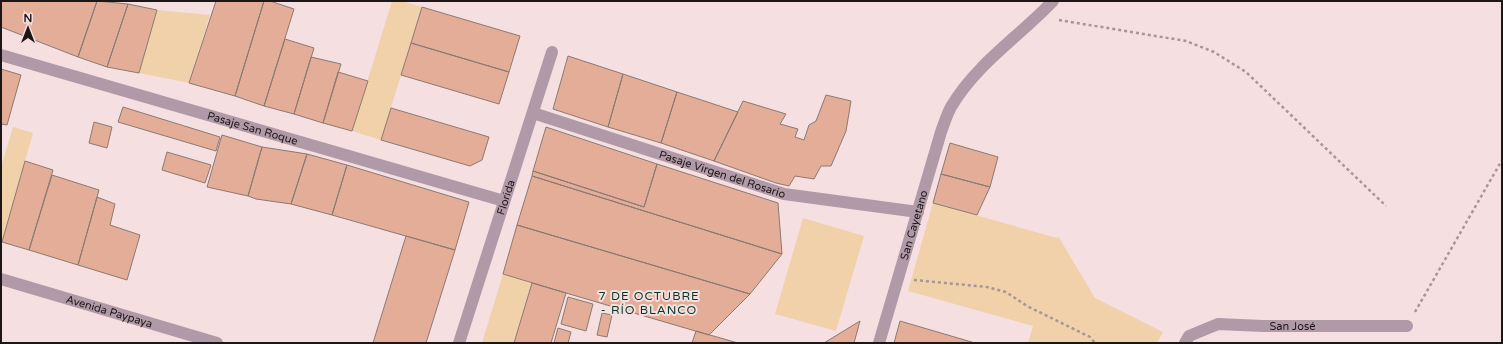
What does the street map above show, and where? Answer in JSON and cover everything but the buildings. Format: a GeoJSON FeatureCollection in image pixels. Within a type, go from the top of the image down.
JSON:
{"type":"FeatureCollection","features":[{"type":"Feature","properties":{"kind":"street","name":"San Cayetano"},"geometry":{"type":"LineString","coordinates":[[879,343],[941,132],[951,107],[984,66],[1038,17],[1053,1]]}},
{"type":"Feature","properties":{"kind":"street","name":"Florida"},"geometry":{"type":"LineString","coordinates":[[459,343],[552,52]]}},
{"type":"Feature","properties":{"kind":"street","name":"Pasaje San Roque"},"geometry":{"type":"LineString","coordinates":[[1,55],[504,201]]}},
{"type":"Feature","properties":{"kind":"street","name":"Pasaje Virgen del Rosario"},"geometry":{"type":"LineString","coordinates":[[533,113],[784,194],[918,212]]}},
{"type":"Feature","properties":{"kind":"street","name":"Avenida Paypaya"},"geometry":{"type":"LineString","coordinates":[[1,279],[218,343]]}},
{"type":"Feature","properties":{"kind":"street","name":"San José"},"geometry":{"type":"LineString","coordinates":[[1185,343],[1189,336],[1218,324],[1263,326],[1407,326]]}},
{"type":"Feature","properties":{"kind":"path"},"geometry":{"type":"LineString","coordinates":[[1038,17],[1186,41],[1214,52],[1246,72],[1386,206]]}},
{"type":"Feature","properties":{"kind":"path"},"geometry":{"type":"LineString","coordinates":[[1407,326],[1502,160]]}},
{"type":"Feature","properties":{"kind":"path"},"geometry":{"type":"LineString","coordinates":[[898,278],[953,285],[987,287],[1006,292],[1027,306],[1090,337],[1095,343]]}},
{"type":"Feature","properties":{"kind":"shaded area"},"geometry":{"type":"Polygon","coordinates":[[[392,1],[402,1],[422,7],[381,140],[352,131],[392,1]]]}},
{"type":"Feature","properties":{"kind":"shaded area"},"geometry":{"type":"Polygon","coordinates":[[[157,10],[210,15],[189,83],[139,73],[157,10]]]}},
{"type":"Feature","properties":{"kind":"shaded area"},"geometry":{"type":"Polygon","coordinates":[[[13,127],[33,133],[2,242],[1,167],[13,127]]]}},
{"type":"Feature","properties":{"kind":"shaded area"},"geometry":{"type":"Polygon","coordinates":[[[933,203],[1057,238],[1058,236],[1095,298],[1163,332],[1157,343],[1028,343],[1033,326],[908,291],[933,203]]]}},
{"type":"Feature","properties":{"kind":"shaded area"},"geometry":{"type":"Polygon","coordinates":[[[803,218],[864,236],[836,331],[775,314],[803,218]]]}},
{"type":"Feature","properties":{"kind":"shaded area"},"geometry":{"type":"Polygon","coordinates":[[[503,274],[532,283],[514,343],[482,343],[503,274]]]}},
{"type":"Feature","properties":{"kind":"district","name":"7 DE OCTUBRE - RÍO BLANCO"},"geometry":{"type":"Point","coordinates":[649,303]}}]}
